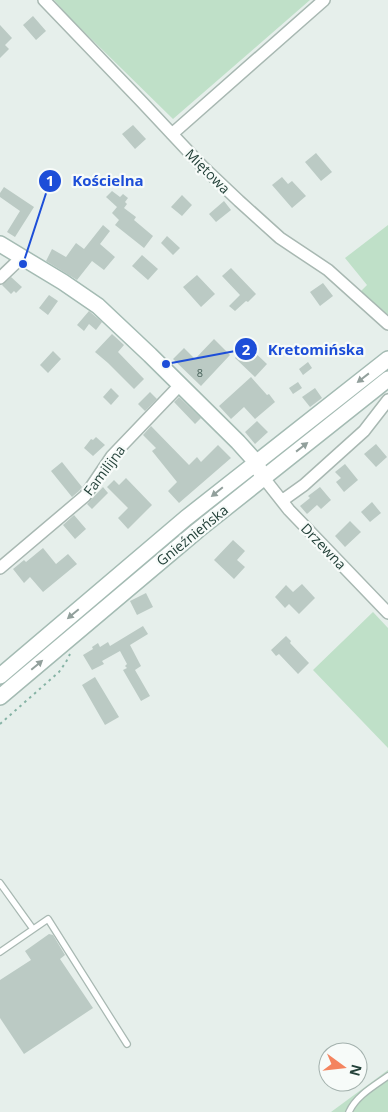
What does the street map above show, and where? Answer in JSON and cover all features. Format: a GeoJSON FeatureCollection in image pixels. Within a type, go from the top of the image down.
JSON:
{"type":"FeatureCollection","features":[{"type":"Feature","properties":{"kind":"main road"},"geometry":{"type":"LineString","coordinates":[[0,244],[79,292],[98,306],[238,442],[256,462],[263,477]]}},
{"type":"Feature","properties":{"kind":"main road","name":"Gnieźnieńska"},"geometry":{"type":"LineString","coordinates":[[0,676],[155,544],[388,358]]}},
{"type":"Feature","properties":{"kind":"main road","name":"Gnieźnieńska"},"geometry":{"type":"LineString","coordinates":[[0,697],[182,542],[388,379]]}},
{"type":"Feature","properties":{"kind":"street","name":"Miętowa"},"geometry":{"type":"LineString","coordinates":[[44,0],[202,166],[280,238],[328,270],[388,324]]}},
{"type":"Feature","properties":{"kind":"street"},"geometry":{"type":"LineString","coordinates":[[172,134],[324,0]]}},
{"type":"Feature","properties":{"kind":"street"},"geometry":{"type":"LineString","coordinates":[[0,278],[22,257]]}},
{"type":"Feature","properties":{"kind":"street","name":"Familijna"},"geometry":{"type":"LineString","coordinates":[[0,568],[85,496],[112,456],[180,385]]}},
{"type":"Feature","properties":{"kind":"street"},"geometry":{"type":"LineString","coordinates":[[282,500],[304,485],[364,432],[388,400]]}},
{"type":"Feature","properties":{"kind":"street","name":"Drzewna"},"geometry":{"type":"LineString","coordinates":[[263,477],[289,510],[388,613]]}},
{"type":"Feature","properties":{"kind":"lane"},"geometry":{"type":"LineString","coordinates":[[0,883],[33,929]]}},
{"type":"Feature","properties":{"kind":"lane"},"geometry":{"type":"LineString","coordinates":[[0,952],[48,919],[127,1044]]}},
{"type":"Feature","properties":{"kind":"lane"},"geometry":{"type":"LineString","coordinates":[[349,1112],[358,1099],[388,1076]]}},
{"type":"Feature","properties":{"kind":"green space"},"geometry":{"type":"Polygon","coordinates":[[[54,0],[310,0],[173,119],[54,0]]]}},
{"type":"Feature","properties":{"kind":"green space"},"geometry":{"type":"Polygon","coordinates":[[[388,225],[388,315],[361,291],[367,285],[345,258],[388,225]]]}},
{"type":"Feature","properties":{"kind":"green space"},"geometry":{"type":"Polygon","coordinates":[[[373,612],[388,628],[388,748],[313,670],[373,612]]]}},
{"type":"Feature","properties":{"kind":"green space"},"geometry":{"type":"Polygon","coordinates":[[[388,1070],[388,1112],[331,1112],[358,1092],[368,1092],[368,1085],[388,1070]]]}},
{"type":"Feature","properties":{"kind":"building"},"geometry":{"type":"Polygon","coordinates":[[[33,16],[46,31],[36,40],[23,25],[33,16]]]}},
{"type":"Feature","properties":{"kind":"building"},"geometry":{"type":"Polygon","coordinates":[[[0,25],[12,38],[5,45],[9,49],[0,58],[0,25]]]}},
{"type":"Feature","properties":{"kind":"building"},"geometry":{"type":"Polygon","coordinates":[[[133,125],[146,139],[135,149],[122,134],[133,125]]]}},
{"type":"Feature","properties":{"kind":"building"},"geometry":{"type":"Polygon","coordinates":[[[316,153],[332,172],[321,181],[305,162],[316,153]]]}},
{"type":"Feature","properties":{"kind":"building"},"geometry":{"type":"Polygon","coordinates":[[[282,177],[288,184],[292,181],[306,196],[292,208],[272,185],[282,177]]]}},
{"type":"Feature","properties":{"kind":"building"},"geometry":{"type":"Polygon","coordinates":[[[4,187],[34,207],[15,237],[7,232],[20,211],[0,197],[4,187]]]}},
{"type":"Feature","properties":{"kind":"building"},"geometry":{"type":"Polygon","coordinates":[[[112,191],[120,197],[123,194],[128,198],[124,208],[136,217],[134,220],[153,236],[144,248],[115,225],[119,220],[112,213],[117,207],[106,197],[112,191]]]}},
{"type":"Feature","properties":{"kind":"building"},"geometry":{"type":"Polygon","coordinates":[[[182,195],[192,205],[182,216],[171,207],[182,195]]]}},
{"type":"Feature","properties":{"kind":"building"},"geometry":{"type":"Polygon","coordinates":[[[224,201],[231,210],[216,222],[209,214],[224,201]]]}},
{"type":"Feature","properties":{"kind":"building"},"geometry":{"type":"Polygon","coordinates":[[[103,225],[110,231],[100,244],[115,257],[104,270],[92,261],[77,280],[46,261],[52,249],[66,257],[76,243],[84,249],[103,225]]]}},
{"type":"Feature","properties":{"kind":"building"},"geometry":{"type":"Polygon","coordinates":[[[167,236],[180,248],[173,255],[161,243],[167,236]]]}},
{"type":"Feature","properties":{"kind":"building"},"geometry":{"type":"Polygon","coordinates":[[[142,255],[158,269],[148,280],[132,266],[142,255]]]}},
{"type":"Feature","properties":{"kind":"building"},"geometry":{"type":"Polygon","coordinates":[[[231,268],[256,294],[235,311],[229,306],[240,295],[222,276],[231,268]]]}},
{"type":"Feature","properties":{"kind":"building"},"geometry":{"type":"Polygon","coordinates":[[[197,275],[215,294],[201,307],[183,287],[197,275]]]}},
{"type":"Feature","properties":{"kind":"building"},"geometry":{"type":"Polygon","coordinates":[[[11,277],[22,287],[16,293],[14,291],[11,294],[2,285],[11,277]]]}},
{"type":"Feature","properties":{"kind":"building"},"geometry":{"type":"Polygon","coordinates":[[[323,283],[333,296],[320,306],[310,292],[323,283]]]}},
{"type":"Feature","properties":{"kind":"building"},"geometry":{"type":"Polygon","coordinates":[[[49,295],[58,301],[48,315],[39,308],[49,295]]]}},
{"type":"Feature","properties":{"kind":"building"},"geometry":{"type":"Polygon","coordinates":[[[89,311],[102,322],[96,330],[89,324],[84,331],[77,325],[89,311]]]}},
{"type":"Feature","properties":{"kind":"building"},"geometry":{"type":"Polygon","coordinates":[[[112,334],[124,345],[118,352],[144,379],[134,389],[95,352],[112,334]]]}},
{"type":"Feature","properties":{"kind":"building"},"geometry":{"type":"Polygon","coordinates":[[[214,339],[230,355],[201,386],[173,359],[184,348],[195,359],[214,339]]]}},
{"type":"Feature","properties":{"kind":"building"},"geometry":{"type":"Polygon","coordinates":[[[247,345],[267,364],[255,377],[235,358],[247,345]]]}},
{"type":"Feature","properties":{"kind":"building"},"geometry":{"type":"Polygon","coordinates":[[[53,351],[61,359],[48,373],[40,365],[53,351]]]}},
{"type":"Feature","properties":{"kind":"building"},"geometry":{"type":"Polygon","coordinates":[[[308,362],[312,368],[303,375],[299,369],[308,362]]]}},
{"type":"Feature","properties":{"kind":"building"},"geometry":{"type":"Polygon","coordinates":[[[251,377],[275,402],[255,419],[244,407],[231,419],[219,406],[251,377]]]}},
{"type":"Feature","properties":{"kind":"building"},"geometry":{"type":"Polygon","coordinates":[[[298,382],[302,388],[293,394],[289,388],[298,382]]]}},
{"type":"Feature","properties":{"kind":"building"},"geometry":{"type":"Polygon","coordinates":[[[111,388],[119,396],[111,405],[103,397],[111,388]]]}},
{"type":"Feature","properties":{"kind":"building"},"geometry":{"type":"Polygon","coordinates":[[[315,388],[322,398],[310,407],[302,397],[315,388]]]}},
{"type":"Feature","properties":{"kind":"building"},"geometry":{"type":"Polygon","coordinates":[[[150,392],[157,399],[145,411],[138,404],[150,392]]]}},
{"type":"Feature","properties":{"kind":"building"},"geometry":{"type":"Polygon","coordinates":[[[179,397],[201,418],[195,424],[174,402],[179,397]]]}},
{"type":"Feature","properties":{"kind":"building"},"geometry":{"type":"Polygon","coordinates":[[[257,421],[268,432],[255,444],[245,432],[257,421]]]}},
{"type":"Feature","properties":{"kind":"building"},"geometry":{"type":"Polygon","coordinates":[[[151,426],[189,465],[197,457],[201,462],[218,445],[231,458],[179,503],[168,491],[177,482],[152,451],[156,448],[143,435],[151,426]]]}},
{"type":"Feature","properties":{"kind":"building"},"geometry":{"type":"Polygon","coordinates":[[[96,437],[105,445],[93,456],[84,448],[91,439],[93,440],[96,437]]]}},
{"type":"Feature","properties":{"kind":"building"},"geometry":{"type":"Polygon","coordinates":[[[376,444],[387,457],[376,467],[364,454],[376,444]]]}},
{"type":"Feature","properties":{"kind":"building"},"geometry":{"type":"Polygon","coordinates":[[[62,462],[82,487],[72,497],[51,471],[62,462]]]}},
{"type":"Feature","properties":{"kind":"building"},"geometry":{"type":"Polygon","coordinates":[[[345,464],[358,480],[344,492],[336,482],[341,478],[335,472],[345,464]]]}},
{"type":"Feature","properties":{"kind":"building"},"geometry":{"type":"Polygon","coordinates":[[[126,478],[152,505],[128,529],[118,518],[128,508],[107,487],[114,480],[119,485],[126,478]]]}},
{"type":"Feature","properties":{"kind":"building"},"geometry":{"type":"Polygon","coordinates":[[[103,487],[108,493],[92,509],[87,504],[103,487]]]}},
{"type":"Feature","properties":{"kind":"building"},"geometry":{"type":"Polygon","coordinates":[[[320,487],[331,500],[321,509],[317,505],[307,514],[300,506],[310,498],[308,496],[320,487]]]}},
{"type":"Feature","properties":{"kind":"building"},"geometry":{"type":"Polygon","coordinates":[[[372,502],[381,513],[370,522],[361,512],[372,502]]]}},
{"type":"Feature","properties":{"kind":"building"},"geometry":{"type":"Polygon","coordinates":[[[74,515],[86,529],[75,539],[63,525],[74,515]]]}},
{"type":"Feature","properties":{"kind":"building"},"geometry":{"type":"Polygon","coordinates":[[[350,521],[361,532],[345,547],[335,536],[350,521]]]}},
{"type":"Feature","properties":{"kind":"building"},"geometry":{"type":"Polygon","coordinates":[[[233,540],[245,551],[237,560],[245,567],[234,579],[214,560],[233,540]]]}},
{"type":"Feature","properties":{"kind":"building"},"geometry":{"type":"Polygon","coordinates":[[[43,548],[56,564],[68,554],[77,564],[43,592],[30,577],[24,583],[13,569],[24,560],[26,562],[43,548]]]}},
{"type":"Feature","properties":{"kind":"building"},"geometry":{"type":"Polygon","coordinates":[[[302,584],[315,598],[299,614],[289,604],[285,608],[275,597],[286,585],[293,592],[302,584]]]}},
{"type":"Feature","properties":{"kind":"building"},"geometry":{"type":"Polygon","coordinates":[[[146,593],[153,607],[137,615],[130,601],[146,593]]]}},
{"type":"Feature","properties":{"kind":"building"},"geometry":{"type":"Polygon","coordinates":[[[143,626],[148,634],[130,645],[141,666],[135,670],[150,696],[141,701],[123,670],[127,668],[125,666],[127,664],[120,651],[102,661],[104,664],[92,670],[83,655],[93,649],[92,647],[98,643],[100,647],[108,642],[110,646],[143,626]]]}},
{"type":"Feature","properties":{"kind":"building"},"geometry":{"type":"Polygon","coordinates":[[[286,636],[309,663],[298,674],[279,654],[276,656],[271,650],[286,636]]]}},
{"type":"Feature","properties":{"kind":"building"},"geometry":{"type":"Polygon","coordinates":[[[95,677],[119,717],[105,725],[82,685],[95,677]]]}},
{"type":"Feature","properties":{"kind":"building"},"geometry":{"type":"Polygon","coordinates":[[[49,934],[53,935],[65,955],[60,959],[93,1008],[24,1054],[0,1018],[0,980],[31,960],[25,951],[49,934]]]}},
{"type":"Feature","properties":{"kind":"place","name":"Kościelna"},"geometry":{"type":"Point","coordinates":[23,264]}},
{"type":"Feature","properties":{"kind":"place","name":"Kretomińska"},"geometry":{"type":"Point","coordinates":[166,364]}}]}
